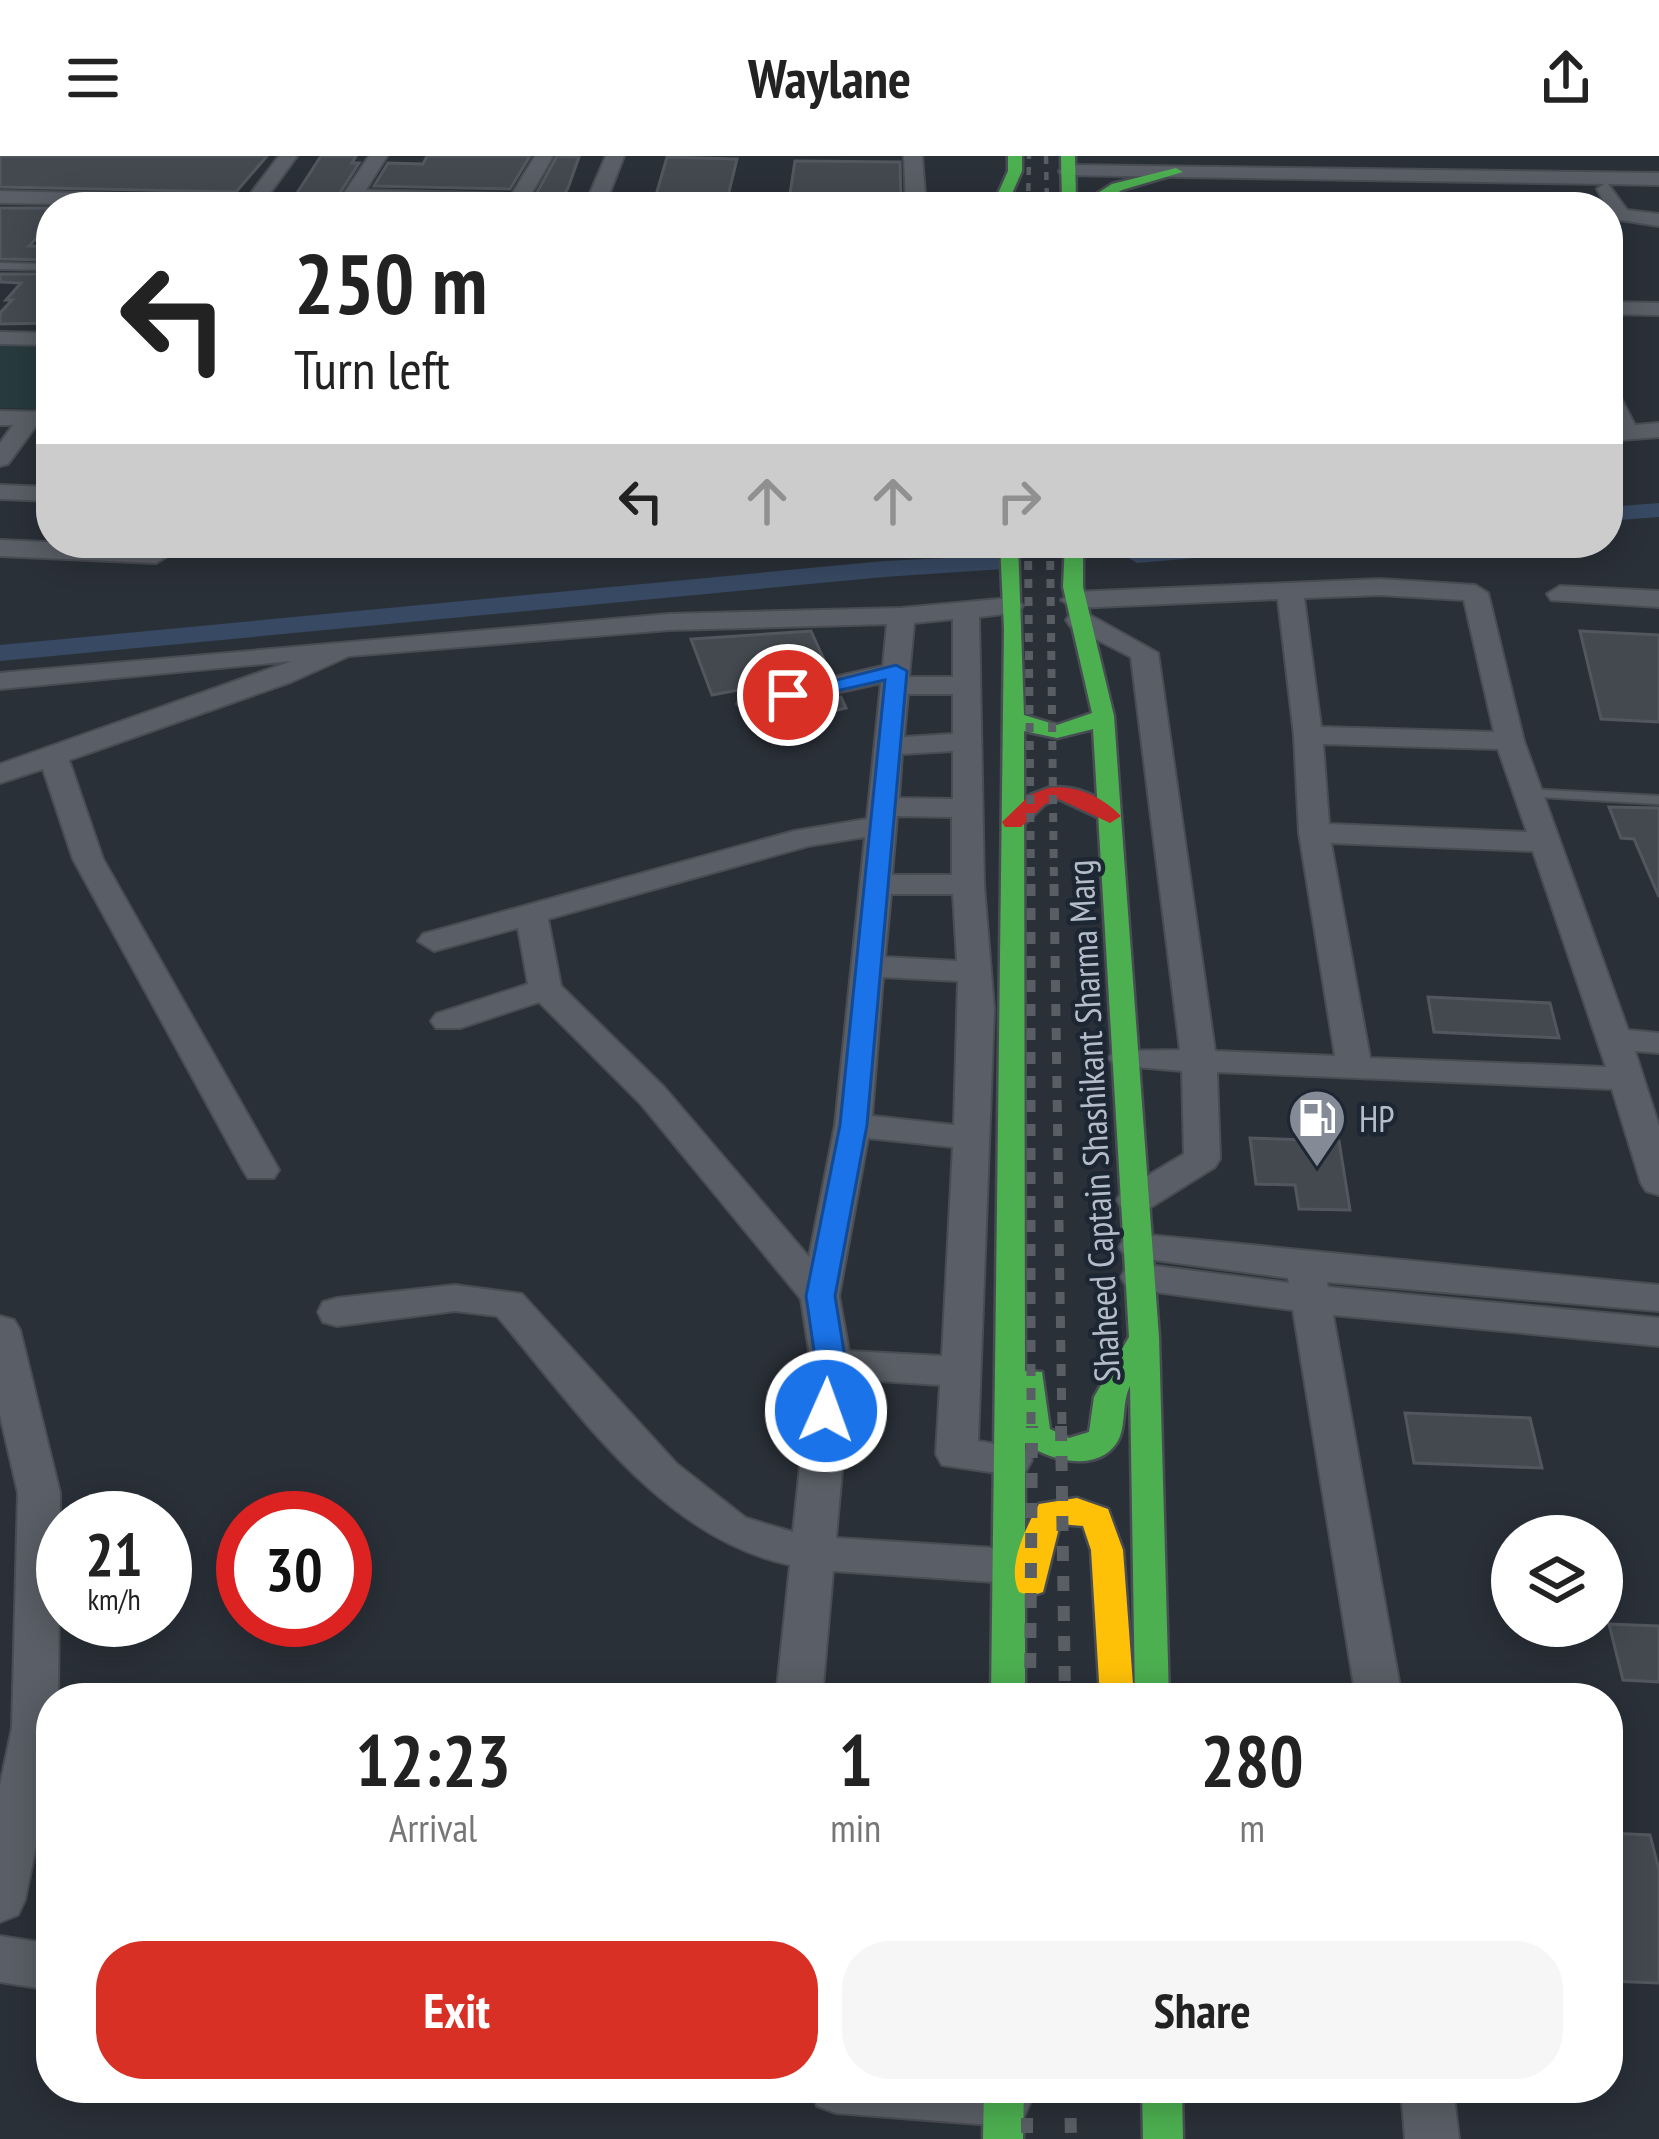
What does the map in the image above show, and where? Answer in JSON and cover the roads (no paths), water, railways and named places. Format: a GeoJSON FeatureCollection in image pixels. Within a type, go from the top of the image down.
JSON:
{"type":"FeatureCollection","features":[{"type":"Feature","properties":{"kind":"main road"},"geometry":{"type":"LineString","coordinates":[[1006,192],[1015,171],[1015,156]]}},
{"type":"Feature","properties":{"kind":"main road"},"geometry":{"type":"LineString","coordinates":[[1109,156],[1176,172]]}},
{"type":"Feature","properties":{"kind":"main road"},"geometry":{"type":"LineString","coordinates":[[1102,192],[1176,172]]}},
{"type":"Feature","properties":{"kind":"main road","name":"Shaheed Captain Shashikant Sharma Marg"},"geometry":{"type":"LineString","coordinates":[[1009,558],[1012,1683]]}},
{"type":"Feature","properties":{"kind":"main road","name":"Shaheed Captain Shashikant Sharma Marg"},"geometry":{"type":"LineString","coordinates":[[1074,558],[1075,602],[1102,716],[1110,816],[1144,1337],[1153,1683]]}},
{"type":"Feature","properties":{"kind":"main road"},"geometry":{"type":"LineString","coordinates":[[1012,717],[1028,728],[1058,734],[1102,716]]}},
{"type":"Feature","properties":{"kind":"main road"},"geometry":{"type":"LineString","coordinates":[[1012,822],[1027,803],[1046,791],[1069,790],[1110,816]]}},
{"type":"Feature","properties":{"kind":"main road"},"geometry":{"type":"LineString","coordinates":[[1013,1340],[1033,1388],[1035,1434],[1044,1443],[1070,1452],[1083,1451],[1104,1438],[1109,1397],[1144,1337]]}},
{"type":"Feature","properties":{"kind":"main road"},"geometry":{"type":"LineString","coordinates":[[1016,1683],[1026,1648],[1036,1530],[1053,1511],[1068,1509],[1097,1518],[1105,1528],[1114,1683]]}},
{"type":"Feature","properties":{"kind":"main road"},"geometry":{"type":"LineString","coordinates":[[1162,2103],[1163,2139]]}},
{"type":"Feature","properties":{"kind":"street"},"geometry":{"type":"LineString","coordinates":[[261,192],[288,156]]}},
{"type":"Feature","properties":{"kind":"street"},"geometry":{"type":"LineString","coordinates":[[355,192],[378,156]]}},
{"type":"Feature","properties":{"kind":"street"},"geometry":{"type":"LineString","coordinates":[[522,192],[544,156]]}},
{"type":"Feature","properties":{"kind":"street"},"geometry":{"type":"LineString","coordinates":[[600,192],[615,156]]}},
{"type":"Feature","properties":{"kind":"street"},"geometry":{"type":"LineString","coordinates":[[913,156],[915,192]]}},
{"type":"Feature","properties":{"kind":"street"},"geometry":{"type":"LineString","coordinates":[[1068,164],[1223,180],[1522,190],[1659,179]]}},
{"type":"Feature","properties":{"kind":"street"},"geometry":{"type":"LineString","coordinates":[[1248,192],[1270,185],[1659,190]]}},
{"type":"Feature","properties":{"kind":"street"},"geometry":{"type":"LineString","coordinates":[[0,197],[36,198]]}},
{"type":"Feature","properties":{"kind":"street"},"geometry":{"type":"LineString","coordinates":[[1623,215],[1659,220]]}},
{"type":"Feature","properties":{"kind":"street"},"geometry":{"type":"LineString","coordinates":[[1623,308],[1659,309]]}},
{"type":"Feature","properties":{"kind":"street"},"geometry":{"type":"LineString","coordinates":[[0,338],[36,339]]}},
{"type":"Feature","properties":{"kind":"street"},"geometry":{"type":"LineString","coordinates":[[0,418],[36,419]]}},
{"type":"Feature","properties":{"kind":"street"},"geometry":{"type":"LineString","coordinates":[[1623,427],[1659,420]]}},
{"type":"Feature","properties":{"kind":"street"},"geometry":{"type":"LineString","coordinates":[[0,459],[36,423]]}},
{"type":"Feature","properties":{"kind":"street"},"geometry":{"type":"LineString","coordinates":[[1623,428],[1659,430]]}},
{"type":"Feature","properties":{"kind":"street"},"geometry":{"type":"LineString","coordinates":[[0,493],[36,494]]}},
{"type":"Feature","properties":{"kind":"street"},"geometry":{"type":"LineString","coordinates":[[0,548],[36,550]]}},
{"type":"Feature","properties":{"kind":"street"},"geometry":{"type":"LineString","coordinates":[[1075,602],[1380,586],[1475,593],[1510,742],[1659,1184]]}},
{"type":"Feature","properties":{"kind":"street"},"geometry":{"type":"LineString","coordinates":[[1290,594],[1308,735],[1314,833],[1354,1067]]}},
{"type":"Feature","properties":{"kind":"street"},"geometry":{"type":"LineString","coordinates":[[1560,594],[1659,599]]}},
{"type":"Feature","properties":{"kind":"street"},"geometry":{"type":"LineString","coordinates":[[0,681],[669,622],[902,616],[966,610],[1010,596]]}},
{"type":"Feature","properties":{"kind":"street"},"geometry":{"type":"LineString","coordinates":[[1075,602],[1144,653],[1199,1063],[1202,1159],[1135,1200]]}},
{"type":"Feature","properties":{"kind":"street"},"geometry":{"type":"LineString","coordinates":[[966,610],[968,885],[974,972],[957,1454],[1011,1460]]}},
{"type":"Feature","properties":{"kind":"street"},"geometry":{"type":"LineString","coordinates":[[800,1683],[831,1364],[820,1296],[854,1125],[902,616]]}},
{"type":"Feature","properties":{"kind":"street"},"geometry":{"type":"LineString","coordinates":[[0,774],[281,676],[344,648]]}},
{"type":"Feature","properties":{"kind":"street"},"geometry":{"type":"LineString","coordinates":[[752,704],[895,679],[967,685]]}},
{"type":"Feature","properties":{"kind":"street"},"geometry":{"type":"LineString","coordinates":[[1308,735],[1510,742]]}},
{"type":"Feature","properties":{"kind":"street"},"geometry":{"type":"LineString","coordinates":[[889,746],[967,742]]}},
{"type":"Feature","properties":{"kind":"street"},"geometry":{"type":"LineString","coordinates":[[53,754],[88,859],[262,1170]]}},
{"type":"Feature","properties":{"kind":"street"},"geometry":{"type":"LineString","coordinates":[[434,941],[882,817],[968,808]]}},
{"type":"Feature","properties":{"kind":"street"},"geometry":{"type":"LineString","coordinates":[[1314,833],[1543,842]]}},
{"type":"Feature","properties":{"kind":"street"},"geometry":{"type":"LineString","coordinates":[[876,884],[968,885]]}},
{"type":"Feature","properties":{"kind":"street"},"geometry":{"type":"LineString","coordinates":[[531,914],[545,989],[652,1095],[820,1296]]}},
{"type":"Feature","properties":{"kind":"street"},"geometry":{"type":"LineString","coordinates":[[869,966],[974,972]]}},
{"type":"Feature","properties":{"kind":"street"},"geometry":{"type":"LineString","coordinates":[[448,1021],[545,989]]}},
{"type":"Feature","properties":{"kind":"street"},"geometry":{"type":"LineString","coordinates":[[1614,1040],[1659,1043]]}},
{"type":"Feature","properties":{"kind":"street"},"geometry":{"type":"LineString","coordinates":[[1126,1058],[1625,1078]]}},
{"type":"Feature","properties":{"kind":"street"},"geometry":{"type":"LineString","coordinates":[[854,1125],[971,1138]]}},
{"type":"Feature","properties":{"kind":"street"},"geometry":{"type":"LineString","coordinates":[[1139,1262],[1659,1332]]}},
{"type":"Feature","properties":{"kind":"street"},"geometry":{"type":"LineString","coordinates":[[1307,1283],[1659,1298]]}},
{"type":"Feature","properties":{"kind":"street"},"geometry":{"type":"LineString","coordinates":[[1307,1283],[1376,1683]]}},
{"type":"Feature","properties":{"kind":"street"},"geometry":{"type":"LineString","coordinates":[[337,1312],[455,1298],[508,1304],[681,1493],[714,1522],[758,1542],[1010,1566]]}},
{"type":"Feature","properties":{"kind":"street"},"geometry":{"type":"LineString","coordinates":[[0,1330],[39,1493],[35,1728],[10,1810],[0,1900]]}},
{"type":"Feature","properties":{"kind":"street"},"geometry":{"type":"LineString","coordinates":[[831,1364],[963,1372]]}},
{"type":"Feature","properties":{"kind":"street"},"geometry":{"type":"LineString","coordinates":[[0,1959],[36,1965]]}},
{"type":"Feature","properties":{"kind":"street"},"geometry":{"type":"LineString","coordinates":[[956,2103],[1004,2109]]}},
{"type":"Feature","properties":{"kind":"street"},"geometry":{"type":"LineString","coordinates":[[1428,2103],[1432,2139]]}},
{"type":"Feature","properties":{"kind":"lane"},"geometry":{"type":"LineString","coordinates":[[0,266],[36,267]]}},
{"type":"Feature","properties":{"kind":"lane"},"geometry":{"type":"LineString","coordinates":[[1527,793],[1659,800]]}},
{"type":"Feature","properties":{"kind":"waterway"},"geometry":{"type":"LineString","coordinates":[[1623,513],[1659,510]]}},
{"type":"Feature","properties":{"kind":"waterway"},"geometry":{"type":"LineString","coordinates":[[0,653],[884,569],[1009,563]]}},
{"type":"Feature","properties":{"kind":"railway"},"geometry":{"type":"LineString","coordinates":[[1028,192],[1029,156]]}},
{"type":"Feature","properties":{"kind":"railway"},"geometry":{"type":"LineString","coordinates":[[1046,156],[1047,192]]}},
{"type":"Feature","properties":{"kind":"railway"},"geometry":{"type":"LineString","coordinates":[[1028,558],[1031,887]]}},
{"type":"Feature","properties":{"kind":"railway"},"geometry":{"type":"LineString","coordinates":[[1050,558],[1054,887]]}},
{"type":"Feature","properties":{"kind":"railway"},"geometry":{"type":"LineString","coordinates":[[1054,884],[1062,1429]]}},
{"type":"Feature","properties":{"kind":"railway"},"geometry":{"type":"LineString","coordinates":[[1031,887],[1031,1429]]}},
{"type":"Feature","properties":{"kind":"railway"},"geometry":{"type":"LineString","coordinates":[[1030,1683],[1032,1426]]}},
{"type":"Feature","properties":{"kind":"railway"},"geometry":{"type":"LineString","coordinates":[[1061,1426],[1065,1683]]}},
{"type":"Feature","properties":{"kind":"railway"},"geometry":{"type":"LineString","coordinates":[[1027,2103],[1027,2139]]}},
{"type":"Feature","properties":{"kind":"railway"},"geometry":{"type":"LineString","coordinates":[[1070,2103],[1071,2139]]}},
{"type":"Feature","properties":{"kind":"place","name":"HP"},"geometry":{"type":"Point","coordinates":[1317,1169]}}]}
